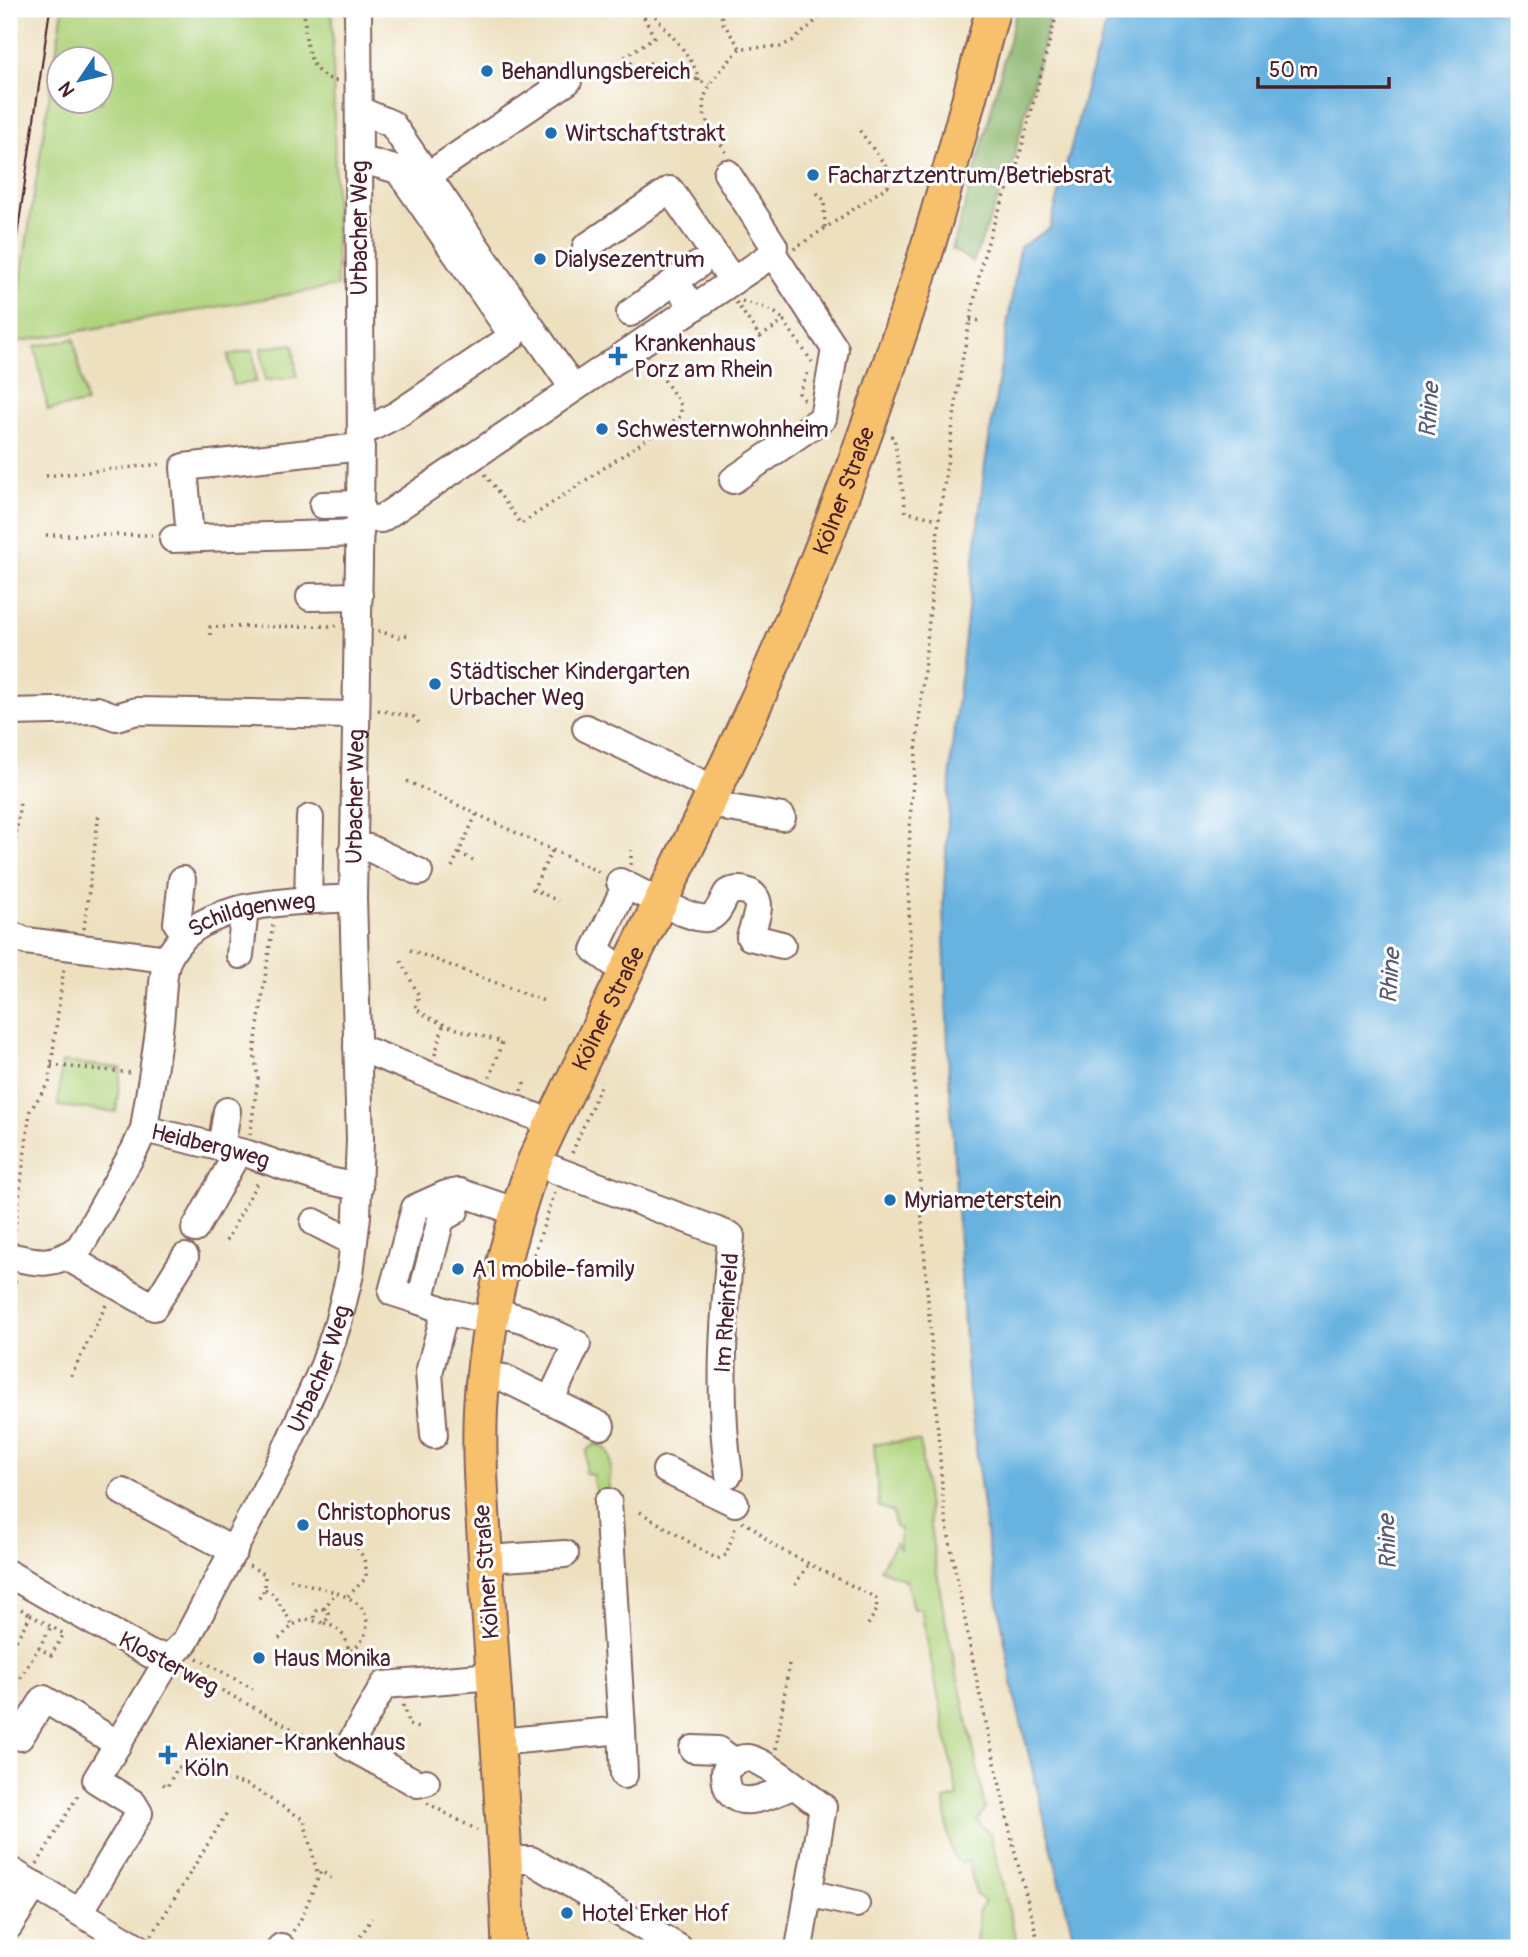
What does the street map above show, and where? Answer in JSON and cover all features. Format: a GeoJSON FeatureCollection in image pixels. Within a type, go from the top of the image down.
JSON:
{"type":"FeatureCollection","features":[{"type":"Feature","properties":{"kind":"main road","name":"Kölner Straße"},"geometry":{"type":"LineString","coordinates":[[509,1948],[506,1860],[481,1488],[484,1376],[493,1317],[517,1212],[549,1167],[552,1123],[793,618],[874,409],[924,260],[993,9]]}},
{"type":"Feature","properties":{"kind":"street","name":"Urbacher Weg"},"geometry":{"type":"LineString","coordinates":[[80,1912],[139,1813],[133,1803],[96,1780],[233,1554],[280,1462],[324,1366],[338,1323],[349,1274],[359,1187],[360,1139],[353,898],[361,440],[358,9]]}},
{"type":"Feature","properties":{"kind":"street"},"geometry":{"type":"LineString","coordinates":[[438,169],[568,81]]}},
{"type":"Feature","properties":{"kind":"street"},"geometry":{"type":"LineString","coordinates":[[359,110],[392,124],[438,169],[573,388]]}},
{"type":"Feature","properties":{"kind":"street"},"geometry":{"type":"LineString","coordinates":[[359,159],[398,170],[513,336],[361,440],[184,467],[181,532],[381,519],[694,308],[735,292],[774,250]]}},
{"type":"Feature","properties":{"kind":"street"},"geometry":{"type":"LineString","coordinates":[[727,173],[835,349],[823,418],[733,480]]}},
{"type":"Feature","properties":{"kind":"street"},"geometry":{"type":"LineString","coordinates":[[586,247],[670,190],[735,292]]}},
{"type":"Feature","properties":{"kind":"street"},"geometry":{"type":"LineString","coordinates":[[630,313],[698,265]]}},
{"type":"Feature","properties":{"kind":"street"},"geometry":{"type":"LineString","coordinates":[[675,281],[694,308]]}},
{"type":"Feature","properties":{"kind":"street"},"geometry":{"type":"LineString","coordinates":[[323,505],[360,519]]}},
{"type":"Feature","properties":{"kind":"street"},"geometry":{"type":"LineString","coordinates":[[310,597],[359,596]]}},
{"type":"Feature","properties":{"kind":"street","name":"Urbacher Weg"},"geometry":{"type":"LineString","coordinates":[[9,712],[97,710],[116,717],[137,710],[355,710]]}},
{"type":"Feature","properties":{"kind":"street"},"geometry":{"type":"LineString","coordinates":[[586,728],[711,794],[729,808],[782,817]]}},
{"type":"Feature","properties":{"kind":"street"},"geometry":{"type":"LineString","coordinates":[[308,901],[310,818]]}},
{"type":"Feature","properties":{"kind":"street"},"geometry":{"type":"LineString","coordinates":[[353,848],[369,848],[419,872]]}},
{"type":"Feature","properties":{"kind":"street"},"geometry":{"type":"LineString","coordinates":[[182,880],[177,923],[186,934]]}},
{"type":"Feature","properties":{"kind":"street"},"geometry":{"type":"LineString","coordinates":[[625,972],[595,950],[623,884],[688,914],[708,918],[716,913],[727,893],[744,890],[755,896],[758,907],[750,937],[782,945]]}},
{"type":"Feature","properties":{"kind":"street","name":"Schildgenweg"},"geometry":{"type":"LineString","coordinates":[[144,1129],[167,960],[186,934],[213,917],[245,908],[353,898]]}},
{"type":"Feature","properties":{"kind":"street"},"geometry":{"type":"LineString","coordinates":[[240,955],[245,908]]}},
{"type":"Feature","properties":{"kind":"street","name":"Schildgenweg"},"geometry":{"type":"LineString","coordinates":[[9,934],[26,941],[167,960]]}},
{"type":"Feature","properties":{"kind":"street"},"geometry":{"type":"LineString","coordinates":[[357,1047],[552,1123]]}},
{"type":"Feature","properties":{"kind":"street"},"geometry":{"type":"LineString","coordinates":[[195,1229],[244,1154],[227,1111]]}},
{"type":"Feature","properties":{"kind":"street","name":"Heidbergweg"},"geometry":{"type":"LineString","coordinates":[[67,1257],[80,1247],[144,1129],[244,1154],[324,1180],[359,1187]]}},
{"type":"Feature","properties":{"kind":"street","name":"Im Rheinfeld"},"geometry":{"type":"LineString","coordinates":[[549,1167],[731,1236],[721,1373],[723,1438],[729,1474]]}},
{"type":"Feature","properties":{"kind":"street"},"geometry":{"type":"LineString","coordinates":[[517,1212],[459,1192],[455,1211],[441,1219],[420,1301],[445,1311],[525,1320],[577,1344],[550,1401]]}},
{"type":"Feature","properties":{"kind":"street"},"geometry":{"type":"LineString","coordinates":[[314,1222],[347,1239],[354,1239]]}},
{"type":"Feature","properties":{"kind":"street"},"geometry":{"type":"LineString","coordinates":[[10,1256],[50,1263],[67,1257],[154,1307],[184,1257]]}},
{"type":"Feature","properties":{"kind":"street"},"geometry":{"type":"LineString","coordinates":[[434,1435],[429,1373],[445,1311]]}},
{"type":"Feature","properties":{"kind":"street"},"geometry":{"type":"LineString","coordinates":[[484,1376],[504,1378],[601,1426]]}},
{"type":"Feature","properties":{"kind":"street"},"geometry":{"type":"LineString","coordinates":[[666,1470],[735,1503]]}},
{"type":"Feature","properties":{"kind":"street"},"geometry":{"type":"LineString","coordinates":[[123,1492],[233,1554]]}},
{"type":"Feature","properties":{"kind":"street"},"geometry":{"type":"LineString","coordinates":[[608,1502],[624,1775]]}},
{"type":"Feature","properties":{"kind":"street"},"geometry":{"type":"LineString","coordinates":[[486,1559],[565,1555]]}},
{"type":"Feature","properties":{"kind":"street","name":"Klosterweg"},"geometry":{"type":"LineString","coordinates":[[9,1574],[150,1654],[175,1653]]}},
{"type":"Feature","properties":{"kind":"street"},"geometry":{"type":"LineString","coordinates":[[424,1791],[418,1784],[349,1746],[384,1685],[493,1676]]}},
{"type":"Feature","properties":{"kind":"street"},"geometry":{"type":"LineString","coordinates":[[20,1737],[44,1699],[118,1744]]}},
{"type":"Feature","properties":{"kind":"street"},"geometry":{"type":"LineString","coordinates":[[497,1742],[622,1730]]}},
{"type":"Feature","properties":{"kind":"street"},"geometry":{"type":"LineString","coordinates":[[693,1749],[718,1750],[735,1762]]}},
{"type":"Feature","properties":{"kind":"street"},"geometry":{"type":"LineString","coordinates":[[783,1779],[767,1797],[745,1801],[736,1798],[729,1790],[725,1771],[739,1759],[749,1758],[783,1779],[823,1807],[799,1948]]}},
{"type":"Feature","properties":{"kind":"street"},"geometry":{"type":"LineString","coordinates":[[506,1860],[531,1860],[678,1948]]}},
{"type":"Feature","properties":{"kind":"street"},"geometry":{"type":"LineString","coordinates":[[9,1870],[80,1912],[144,1945]]}},
{"type":"Feature","properties":{"kind":"street"},"geometry":{"type":"LineString","coordinates":[[9,1926],[35,1885]]}},
{"type":"Feature","properties":{"kind":"street"},"geometry":{"type":"LineString","coordinates":[[808,1893],[856,1903]]}},
{"type":"Feature","properties":{"kind":"path"},"geometry":{"type":"LineString","coordinates":[[9,44],[16,9]]}},
{"type":"Feature","properties":{"kind":"path"},"geometry":{"type":"LineString","coordinates":[[304,9],[310,57],[315,69],[328,79]]}},
{"type":"Feature","properties":{"kind":"path"},"geometry":{"type":"LineString","coordinates":[[720,9],[723,23],[740,48]]}},
{"type":"Feature","properties":{"kind":"path"},"geometry":{"type":"LineString","coordinates":[[740,48],[780,47],[794,40],[829,9]]}},
{"type":"Feature","properties":{"kind":"path"},"geometry":{"type":"LineString","coordinates":[[1040,1948],[996,1768],[952,1554],[941,1476],[914,1073],[908,875],[911,803],[939,519],[970,320],[982,262],[992,228],[1017,165],[1058,9]]}},
{"type":"Feature","properties":{"kind":"path"},"geometry":{"type":"LineString","coordinates":[[699,81],[698,74],[678,44],[651,10],[643,15],[654,37],[622,59],[639,67],[650,64],[709,85]]}},
{"type":"Feature","properties":{"kind":"path"},"geometry":{"type":"LineString","coordinates":[[727,173],[729,156],[704,113],[704,100],[709,85],[740,48]]}},
{"type":"Feature","properties":{"kind":"path"},"geometry":{"type":"LineString","coordinates":[[774,250],[788,253],[888,186],[885,165],[857,127]]}},
{"type":"Feature","properties":{"kind":"path"},"geometry":{"type":"LineString","coordinates":[[817,193],[824,200],[825,229]]}},
{"type":"Feature","properties":{"kind":"path"},"geometry":{"type":"LineString","coordinates":[[735,292],[741,300],[767,309],[784,321],[812,362],[799,393],[810,408],[823,418]]}},
{"type":"Feature","properties":{"kind":"path"},"geometry":{"type":"LineString","coordinates":[[970,320],[983,321]]}},
{"type":"Feature","properties":{"kind":"path"},"geometry":{"type":"LineString","coordinates":[[760,337],[784,321]]}},
{"type":"Feature","properties":{"kind":"path"},"geometry":{"type":"LineString","coordinates":[[473,457],[521,524],[533,517],[681,416],[681,405],[640,344]]}},
{"type":"Feature","properties":{"kind":"path"},"geometry":{"type":"LineString","coordinates":[[886,433],[894,437],[906,512],[939,519]]}},
{"type":"Feature","properties":{"kind":"path"},"geometry":{"type":"LineString","coordinates":[[46,476],[162,464],[184,467]]}},
{"type":"Feature","properties":{"kind":"path"},"geometry":{"type":"LineString","coordinates":[[46,535],[162,535],[181,532]]}},
{"type":"Feature","properties":{"kind":"path"},"geometry":{"type":"LineString","coordinates":[[210,635],[210,627],[358,626],[399,637],[408,635]]}},
{"type":"Feature","properties":{"kind":"path"},"geometry":{"type":"LineString","coordinates":[[355,710],[414,717],[419,723]]}},
{"type":"Feature","properties":{"kind":"path"},"geometry":{"type":"LineString","coordinates":[[407,781],[623,884]]}},
{"type":"Feature","properties":{"kind":"path"},"geometry":{"type":"LineString","coordinates":[[9,896],[20,801]]}},
{"type":"Feature","properties":{"kind":"path"},"geometry":{"type":"LineString","coordinates":[[10,1256],[30,1111],[49,1082],[99,813]]}},
{"type":"Feature","properties":{"kind":"path"},"geometry":{"type":"LineString","coordinates":[[452,867],[477,814]]}},
{"type":"Feature","properties":{"kind":"path"},"geometry":{"type":"LineString","coordinates":[[9,831],[16,831]]}},
{"type":"Feature","properties":{"kind":"path"},"geometry":{"type":"LineString","coordinates":[[552,850],[533,889],[558,901]]}},
{"type":"Feature","properties":{"kind":"path"},"geometry":{"type":"LineString","coordinates":[[458,853],[473,860]]}},
{"type":"Feature","properties":{"kind":"path"},"geometry":{"type":"LineString","coordinates":[[226,1241],[258,1078],[254,1053],[276,904]]}},
{"type":"Feature","properties":{"kind":"path"},"geometry":{"type":"LineString","coordinates":[[410,950],[544,1001]]}},
{"type":"Feature","properties":{"kind":"path"},"geometry":{"type":"LineString","coordinates":[[401,961],[419,996],[415,1007],[430,1020],[502,1042],[489,1081]]}},
{"type":"Feature","properties":{"kind":"path"},"geometry":{"type":"LineString","coordinates":[[433,1061],[443,1025]]}},
{"type":"Feature","properties":{"kind":"path"},"geometry":{"type":"LineString","coordinates":[[51,1065],[153,1074]]}},
{"type":"Feature","properties":{"kind":"path"},"geometry":{"type":"LineString","coordinates":[[531,1266],[544,1219],[549,1167],[607,1072]]}},
{"type":"Feature","properties":{"kind":"path"},"geometry":{"type":"LineString","coordinates":[[71,1376],[116,1286]]}},
{"type":"Feature","properties":{"kind":"path"},"geometry":{"type":"LineString","coordinates":[[640,1513],[717,1559],[726,1555],[737,1520],[754,1528],[774,1546],[877,1598],[877,1610],[867,1626]]}},
{"type":"Feature","properties":{"kind":"path"},"geometry":{"type":"LineString","coordinates":[[327,1531],[353,1542],[365,1560],[366,1578],[348,1596]]}},
{"type":"Feature","properties":{"kind":"path"},"geometry":{"type":"LineString","coordinates":[[233,1554],[265,1574],[265,1589],[257,1601]]}},
{"type":"Feature","properties":{"kind":"path"},"geometry":{"type":"LineString","coordinates":[[795,1585],[809,1563]]}},
{"type":"Feature","properties":{"kind":"path"},"geometry":{"type":"LineString","coordinates":[[290,1579],[348,1596],[364,1611],[367,1622],[360,1643],[349,1653],[325,1659]]}},
{"type":"Feature","properties":{"kind":"path"},"geometry":{"type":"LineString","coordinates":[[265,1589],[274,1594],[293,1625]]}},
{"type":"Feature","properties":{"kind":"path"},"geometry":{"type":"LineString","coordinates":[[324,1609],[336,1592]]}},
{"type":"Feature","properties":{"kind":"path"},"geometry":{"type":"LineString","coordinates":[[9,1602],[64,1634],[51,1655],[39,1648]]}},
{"type":"Feature","properties":{"kind":"path"},"geometry":{"type":"LineString","coordinates":[[314,1619],[314,1613],[318,1609],[324,1609],[328,1613],[324,1623]]}},
{"type":"Feature","properties":{"kind":"path"},"geometry":{"type":"LineString","coordinates":[[9,1652],[31,1615]]}},
{"type":"Feature","properties":{"kind":"path"},"geometry":{"type":"LineString","coordinates":[[279,1639],[293,1625],[306,1619],[314,1619],[319,1623],[337,1627],[344,1635],[349,1653]]}},
{"type":"Feature","properties":{"kind":"path"},"geometry":{"type":"LineString","coordinates":[[9,1672],[20,1679],[51,1627]]}},
{"type":"Feature","properties":{"kind":"path"},"geometry":{"type":"LineString","coordinates":[[175,1653],[253,1689]]}},
{"type":"Feature","properties":{"kind":"path","name":"Klosterweg"},"geometry":{"type":"LineString","coordinates":[[175,1653],[185,1670],[340,1755]]}},
{"type":"Feature","properties":{"kind":"path"},"geometry":{"type":"LineString","coordinates":[[783,1779],[789,1664]]}},
{"type":"Feature","properties":{"kind":"path"},"geometry":{"type":"LineString","coordinates":[[395,1684],[410,1725],[418,1728]]}},
{"type":"Feature","properties":{"kind":"path"},"geometry":{"type":"LineString","coordinates":[[163,1784],[167,1787],[178,1767],[248,1785],[304,1820],[318,1876]]}},
{"type":"Feature","properties":{"kind":"path"},"geometry":{"type":"LineString","coordinates":[[424,1791],[477,1830]]}},
{"type":"Feature","properties":{"kind":"path"},"geometry":{"type":"LineString","coordinates":[[144,1945],[228,1811]]}},
{"type":"Feature","properties":{"kind":"path"},"geometry":{"type":"LineString","coordinates":[[280,1947],[300,1921],[321,1871],[331,1878]]}},
{"type":"Feature","properties":{"kind":"path"},"geometry":{"type":"LineString","coordinates":[[353,1948],[372,1917]]}},
{"type":"Feature","properties":{"kind":"green space"},"geometry":{"type":"Polygon","coordinates":[[[63,9],[332,9],[337,286],[11,343],[46,116],[116,116],[116,46],[57,46],[63,9]]]}},
{"type":"Feature","properties":{"kind":"green space"},"geometry":{"type":"Polygon","coordinates":[[[1017,9],[1052,9],[1013,161],[973,262],[952,249],[1017,9]]]}},
{"type":"Feature","properties":{"kind":"green space"},"geometry":{"type":"Polygon","coordinates":[[[74,339],[86,403],[48,410],[35,346],[74,339]]]}},
{"type":"Feature","properties":{"kind":"green space"},"geometry":{"type":"Polygon","coordinates":[[[293,344],[297,377],[265,381],[261,348],[293,344]]]}},
{"type":"Feature","properties":{"kind":"green space"},"geometry":{"type":"Polygon","coordinates":[[[253,350],[256,382],[233,385],[228,355],[253,350]]]}},
{"type":"Feature","properties":{"kind":"green space"},"geometry":{"type":"Polygon","coordinates":[[[62,1062],[121,1068],[116,1112],[58,1106],[62,1062]]]}},
{"type":"Feature","properties":{"kind":"green space"},"geometry":{"type":"Polygon","coordinates":[[[920,1442],[940,1588],[985,1809],[977,1821],[990,1833],[1018,1948],[977,1948],[978,1912],[985,1902],[976,1894],[968,1860],[963,1863],[955,1859],[948,1837],[945,1800],[958,1797],[921,1609],[913,1609],[906,1580],[880,1569],[896,1542],[900,1550],[900,1529],[895,1527],[893,1512],[879,1507],[874,1444],[920,1442]]]}},
{"type":"Feature","properties":{"kind":"green space"},"geometry":{"type":"Polygon","coordinates":[[[595,1444],[602,1446],[610,1456],[609,1492],[597,1492],[593,1482],[594,1475],[585,1473],[587,1450],[595,1444]]]}},
{"type":"Feature","properties":{"kind":"water","name":"Rhine"},"geometry":{"type":"Polygon","coordinates":[[[1111,9],[1519,9],[1519,1948],[1076,1948],[1015,1698],[987,1539],[967,1376],[949,1076],[943,907],[952,748],[985,465],[1020,247],[1050,228],[1089,78],[1111,9]]]}},
{"type":"Feature","properties":{"kind":"tram line"},"geometry":{"type":"LineString","coordinates":[[9,292],[50,9]]}},
{"type":"Feature","properties":{"kind":"place","name":"Behandlungsbereich"},"geometry":{"type":"Point","coordinates":[487,71]}},
{"type":"Feature","properties":{"kind":"place","name":"Wirtschaftstrakt"},"geometry":{"type":"Point","coordinates":[551,133]}},
{"type":"Feature","properties":{"kind":"place","name":"Facharztzentrum/Betriebsrat"},"geometry":{"type":"Point","coordinates":[813,175]}},
{"type":"Feature","properties":{"kind":"place","name":"Dialysezentrum"},"geometry":{"type":"Point","coordinates":[540,259]}},
{"type":"Feature","properties":{"kind":"place","name":"Krankenhaus Porz am Rhein"},"geometry":{"type":"Point","coordinates":[618,356]}},
{"type":"Feature","properties":{"kind":"place","name":"Schwesternwohnheim"},"geometry":{"type":"Point","coordinates":[602,429]}},
{"type":"Feature","properties":{"kind":"place","name":"Städtischer Kindergarten Urbacher Weg"},"geometry":{"type":"Point","coordinates":[435,684]}},
{"type":"Feature","properties":{"kind":"place","name":"Myriameterstein"},"geometry":{"type":"Point","coordinates":[890,1200]}},
{"type":"Feature","properties":{"kind":"place","name":"A1 mobile-family"},"geometry":{"type":"Point","coordinates":[458,1269]}},
{"type":"Feature","properties":{"kind":"place","name":"Christophorus Haus"},"geometry":{"type":"Point","coordinates":[303,1525]}},
{"type":"Feature","properties":{"kind":"place","name":"Haus Monika"},"geometry":{"type":"Point","coordinates":[259,1658]}},
{"type":"Feature","properties":{"kind":"place","name":"Alexianer-Krankenhaus Köln"},"geometry":{"type":"Point","coordinates":[168,1755]}},
{"type":"Feature","properties":{"kind":"place","name":"Hotel Erker Hof"},"geometry":{"type":"Point","coordinates":[567,1913]}}]}
